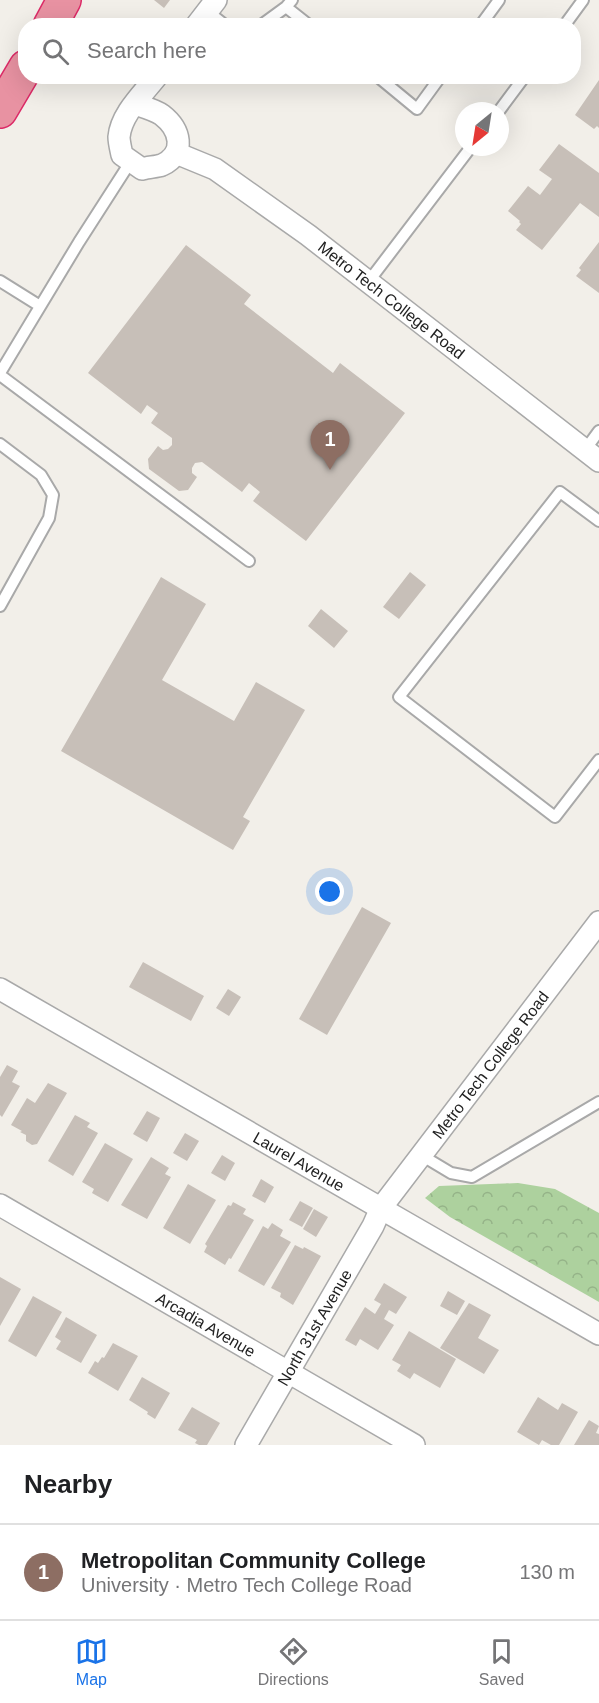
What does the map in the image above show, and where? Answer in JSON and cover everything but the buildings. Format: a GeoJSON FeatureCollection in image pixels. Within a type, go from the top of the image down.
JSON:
{"type":"FeatureCollection","features":[{"type":"Feature","properties":{"kind":"highway"},"geometry":{"type":"LineString","coordinates":[[54,18],[64,0]]}},
{"type":"Feature","properties":{"kind":"highway"},"geometry":{"type":"LineString","coordinates":[[0,111],[18,81]]}},
{"type":"Feature","properties":{"kind":"street"},"geometry":{"type":"LineString","coordinates":[[135,104],[160,113],[174,126],[179,138],[176,153],[162,165],[142,169],[122,155],[119,138],[124,120],[135,104],[151,84]]}},
{"type":"Feature","properties":{"kind":"street","name":"Metro Tech College Road"},"geometry":{"type":"LineString","coordinates":[[176,153],[215,169],[369,281],[592,455]]}},
{"type":"Feature","properties":{"kind":"street","name":"Metro Tech College Road"},"geometry":{"type":"LineString","coordinates":[[381,1208],[599,922]]}},
{"type":"Feature","properties":{"kind":"street","name":"Laurel Avenue"},"geometry":{"type":"LineString","coordinates":[[0,989],[599,1334]]}},
{"type":"Feature","properties":{"kind":"street","name":"Arcadia Avenue"},"geometry":{"type":"LineString","coordinates":[[0,1205],[414,1445]]}},
{"type":"Feature","properties":{"kind":"street","name":"North 31st Avenue"},"geometry":{"type":"LineString","coordinates":[[246,1445],[373,1226],[381,1208]]}},
{"type":"Feature","properties":{"kind":"lane"},"geometry":{"type":"LineString","coordinates":[[486,18],[499,0]]}},
{"type":"Feature","properties":{"kind":"lane"},"geometry":{"type":"LineString","coordinates":[[570,18],[583,0]]}},
{"type":"Feature","properties":{"kind":"lane"},"geometry":{"type":"LineString","coordinates":[[271,18],[289,4],[302,18]]}},
{"type":"Feature","properties":{"kind":"lane"},"geometry":{"type":"LineString","coordinates":[[387,84],[417,109],[435,84]]}},
{"type":"Feature","properties":{"kind":"lane"},"geometry":{"type":"LineString","coordinates":[[506,102],[519,84]]}},
{"type":"Feature","properties":{"kind":"lane"},"geometry":{"type":"LineString","coordinates":[[369,281],[464,156]]}},
{"type":"Feature","properties":{"kind":"lane"},"geometry":{"type":"LineString","coordinates":[[131,161],[0,374],[249,561]]}},
{"type":"Feature","properties":{"kind":"lane"},"geometry":{"type":"LineString","coordinates":[[0,281],[40,306]]}},
{"type":"Feature","properties":{"kind":"lane"},"geometry":{"type":"LineString","coordinates":[[592,455],[599,431]]}},
{"type":"Feature","properties":{"kind":"lane"},"geometry":{"type":"LineString","coordinates":[[0,444],[41,475],[53,495],[49,518],[0,606]]}},
{"type":"Feature","properties":{"kind":"lane"},"geometry":{"type":"LineString","coordinates":[[599,521],[560,492],[399,698],[555,817],[599,760]]}},
{"type":"Feature","properties":{"kind":"lane"},"geometry":{"type":"LineString","coordinates":[[421,1155],[451,1173],[472,1178],[599,1102]]}},
{"type":"Feature","properties":{"kind":"green space"},"geometry":{"type":"Polygon","coordinates":[[[518,1183],[555,1189],[599,1213],[599,1302],[450,1217],[425,1198],[439,1186],[518,1183]]]}},
{"type":"Feature","properties":{"kind":"place","name":"Metropolitan Community College"},"geometry":{"type":"Point","coordinates":[330,470]}}]}
